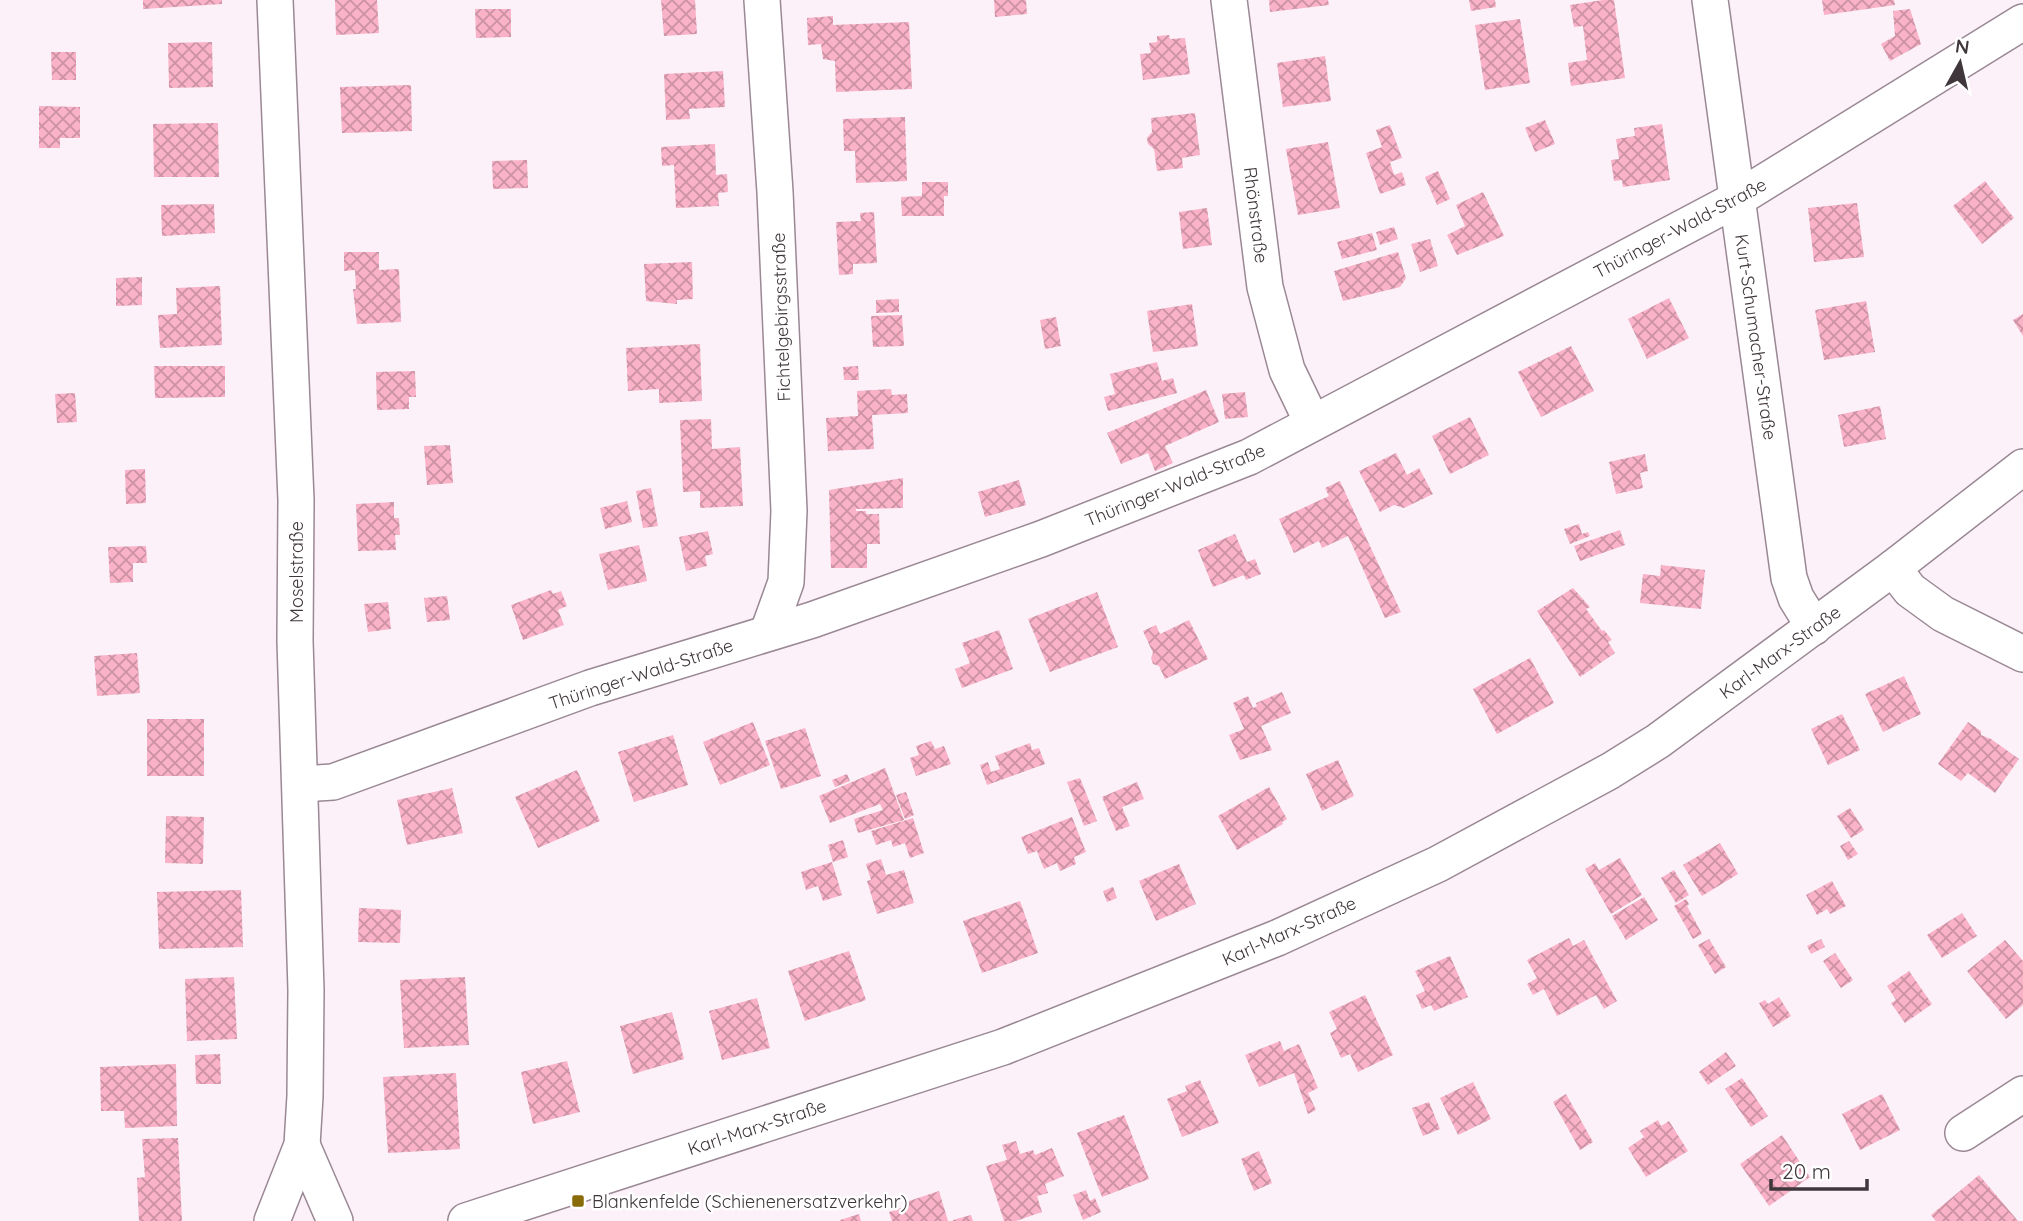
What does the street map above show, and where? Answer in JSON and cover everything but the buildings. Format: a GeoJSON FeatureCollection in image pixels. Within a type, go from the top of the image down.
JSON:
{"type":"FeatureCollection","features":[{"type":"Feature","properties":{"kind":"street","name":"Moselstraße"},"geometry":{"type":"LineString","coordinates":[[272,1221],[302,1145],[306,990],[295,641],[296,500],[275,0]]}},
{"type":"Feature","properties":{"kind":"street","name":"Fichtelgebirgsstraße"},"geometry":{"type":"LineString","coordinates":[[762,0],[776,205],[789,511],[786,582],[768,632]]}},
{"type":"Feature","properties":{"kind":"street","name":"Rhönstraße"},"geometry":{"type":"LineString","coordinates":[[1229,0],[1265,287],[1287,370],[1312,422]]}},
{"type":"Feature","properties":{"kind":"street","name":"Kurt-Schumacher-Straße"},"geometry":{"type":"LineString","coordinates":[[1710,0],[1789,578],[1796,598],[1814,627]]}},
{"type":"Feature","properties":{"kind":"street","name":"Thüringer-Wald-Straße"},"geometry":{"type":"LineString","coordinates":[[301,783],[333,782],[590,688],[812,620],[1041,539],[1250,457],[1737,200],[2023,22]]}},
{"type":"Feature","properties":{"kind":"street","name":"Karl-Marx-Straße"},"geometry":{"type":"LineString","coordinates":[[466,1221],[1003,1047],[1277,938],[1438,864],[1611,772],[1658,741],[1893,568],[2023,467]]}},
{"type":"Feature","properties":{"kind":"street"},"geometry":{"type":"LineString","coordinates":[[1893,568],[1910,590],[1943,614],[2023,654]]}},
{"type":"Feature","properties":{"kind":"street"},"geometry":{"type":"LineString","coordinates":[[1963,1133],[2023,1094]]}},
{"type":"Feature","properties":{"kind":"street","name":"Moselstraße"},"geometry":{"type":"LineString","coordinates":[[302,1145],[335,1221]]}},
{"type":"Feature","properties":{"kind":"place","name":"Blankenfelde (Schienenersatzverkehr)"},"geometry":{"type":"Point","coordinates":[578,1201]}}]}
